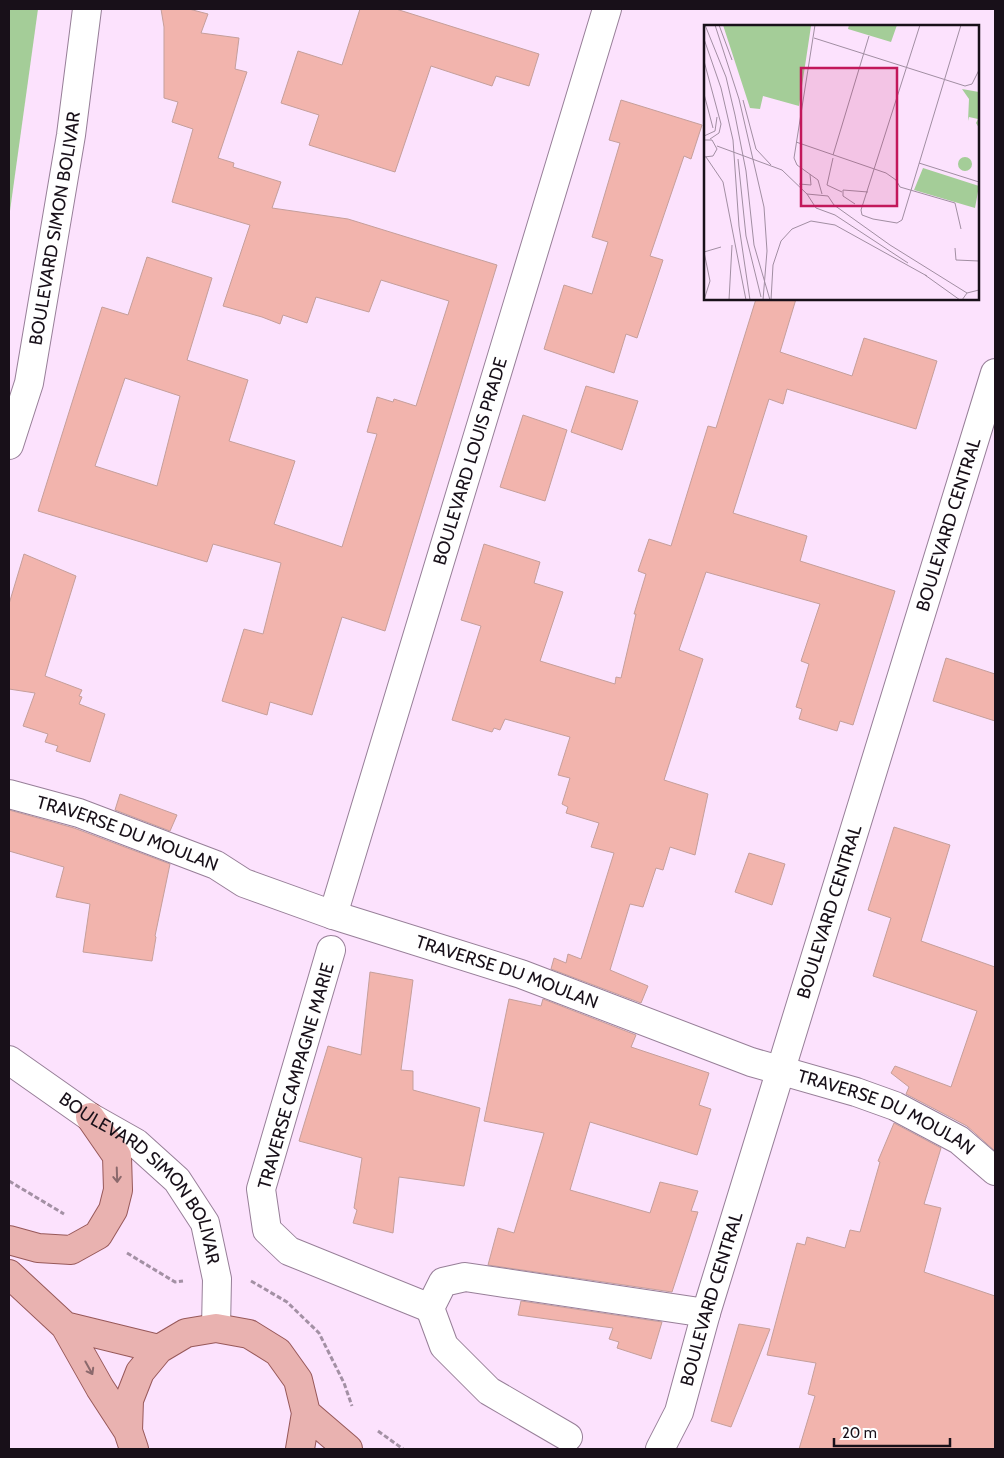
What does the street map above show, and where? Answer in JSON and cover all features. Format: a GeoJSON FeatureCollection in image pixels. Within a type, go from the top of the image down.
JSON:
{"type":"FeatureCollection","features":[{"type":"Feature","properties":{"kind":"main road"},"geometry":{"type":"LineString","coordinates":[[9,1240],[38,1248],[70,1250],[98,1235],[113,1210],[118,1190],[117,1156],[90,1117]]}},
{"type":"Feature","properties":{"kind":"main road"},"geometry":{"type":"LineString","coordinates":[[9,1274],[65,1326],[131,1440]]}},
{"type":"Feature","properties":{"kind":"main road"},"geometry":{"type":"LineString","coordinates":[[65,1326],[159,1349]]}},
{"type":"Feature","properties":{"kind":"main road"},"geometry":{"type":"LineString","coordinates":[[131,1440],[129,1400],[140,1372],[159,1349],[186,1333],[216,1328],[249,1334],[278,1352],[298,1380],[306,1413],[300,1449]]}},
{"type":"Feature","properties":{"kind":"main road"},"geometry":{"type":"LineString","coordinates":[[306,1413],[348,1449]]}},
{"type":"Feature","properties":{"kind":"street","name":"BOULEVARD SIMON BOLIVAR"},"geometry":{"type":"LineString","coordinates":[[9,445],[29,383],[70,135],[87,9]]}},
{"type":"Feature","properties":{"kind":"street","name":"BOULEVARD LOUIS PRADE"},"geometry":{"type":"LineString","coordinates":[[333,915],[607,9]]}},
{"type":"Feature","properties":{"kind":"street","name":"BOULEVARD CENTRAL"},"geometry":{"type":"LineString","coordinates":[[660,1449],[679,1412],[706,1313],[995,373]]}},
{"type":"Feature","properties":{"kind":"street","name":"TRAVERSE DU MOULAN"},"geometry":{"type":"LineString","coordinates":[[9,794],[78,813],[216,865],[244,883],[333,915],[521,974],[751,1062],[856,1092],[894,1106],[959,1140],[995,1171]]}},
{"type":"Feature","properties":{"kind":"street","name":"TRAVERSE CAMPAGNE MARIE"},"geometry":{"type":"LineString","coordinates":[[331,950],[261,1189],[267,1230],[289,1251],[430,1308]]}},
{"type":"Feature","properties":{"kind":"street","name":"BOULEVARD SIMON BOLIVAR"},"geometry":{"type":"LineString","coordinates":[[9,1060],[90,1117],[136,1143],[177,1180],[205,1223],[217,1279],[216,1328]]}},
{"type":"Feature","properties":{"kind":"street"},"geometry":{"type":"LineString","coordinates":[[568,1437],[489,1391],[444,1346],[430,1308],[443,1282],[465,1277],[706,1313]]}},
{"type":"Feature","properties":{"kind":"path"},"geometry":{"type":"LineString","coordinates":[[9,1181],[70,1218]]}},
{"type":"Feature","properties":{"kind":"path"},"geometry":{"type":"LineString","coordinates":[[121,1249],[175,1282]]}},
{"type":"Feature","properties":{"kind":"green space"},"geometry":{"type":"Polygon","coordinates":[[[9,9],[38,9],[9,218],[9,9]]]}},
{"type":"Feature","properties":{"kind":"building"},"geometry":{"type":"Polygon","coordinates":[[[161,9],[189,9],[208,14],[201,33],[239,38],[235,69],[247,72],[218,158],[234,163],[233,167],[281,182],[272,208],[348,219],[497,265],[385,631],[342,617],[312,715],[270,702],[267,715],[222,701],[244,629],[263,634],[281,563],[213,544],[207,562],[38,511],[102,307],[128,315],[147,257],[212,278],[187,360],[248,380],[229,441],[295,461],[274,524],[342,547],[377,434],[367,432],[377,397],[393,402],[394,399],[416,406],[449,301],[381,280],[369,312],[316,297],[307,323],[283,315],[280,324],[223,306],[250,225],[172,202],[193,129],[172,122],[178,102],[164,98],[164,27],[161,9]],[[125,378],[95,466],[157,486],[180,396],[125,378]]]}},
{"type":"Feature","properties":{"kind":"building"},"geometry":{"type":"Polygon","coordinates":[[[360,9],[396,9],[539,54],[529,86],[496,76],[492,86],[431,66],[395,172],[309,145],[319,115],[281,103],[298,51],[342,65],[360,9]]]}},
{"type":"Feature","properties":{"kind":"building"},"geometry":{"type":"Polygon","coordinates":[[[621,100],[702,125],[691,159],[684,156],[650,256],[663,260],[637,338],[626,334],[614,373],[544,349],[564,285],[592,294],[608,242],[592,237],[620,143],[609,140],[621,100]]]}},
{"type":"Feature","properties":{"kind":"building"},"geometry":{"type":"Polygon","coordinates":[[[756,300],[796,300],[780,352],[852,376],[864,338],[937,361],[916,429],[787,389],[783,404],[769,399],[733,513],[807,536],[800,561],[895,591],[853,725],[840,721],[837,731],[799,719],[802,709],[796,707],[809,664],[801,661],[820,604],[706,572],[679,650],[703,659],[664,780],[708,794],[695,855],[670,847],[663,870],[656,868],[643,907],[630,904],[610,970],[648,986],[641,1003],[551,969],[554,958],[566,963],[568,954],[581,959],[614,853],[591,847],[599,823],[566,813],[568,807],[562,804],[570,778],[558,775],[570,737],[505,719],[500,730],[494,728],[492,732],[452,720],[481,626],[461,620],[484,544],[540,562],[534,583],[563,592],[540,661],[615,684],[616,677],[621,678],[636,614],[634,614],[646,574],[638,571],[649,539],[671,546],[708,426],[716,428],[756,300]]]}},
{"type":"Feature","properties":{"kind":"building"},"geometry":{"type":"Polygon","coordinates":[[[586,386],[638,401],[622,450],[571,432],[586,386]]]}},
{"type":"Feature","properties":{"kind":"building"},"geometry":{"type":"Polygon","coordinates":[[[523,415],[567,430],[545,501],[500,487],[523,415]]]}},
{"type":"Feature","properties":{"kind":"building"},"geometry":{"type":"Polygon","coordinates":[[[24,554],[76,576],[45,676],[82,690],[79,696],[82,697],[79,704],[105,714],[90,762],[56,751],[58,746],[45,742],[48,734],[23,726],[35,693],[9,689],[9,604],[24,554]]]}},
{"type":"Feature","properties":{"kind":"building"},"geometry":{"type":"Polygon","coordinates":[[[946,658],[995,674],[995,721],[933,701],[946,658]]]}},
{"type":"Feature","properties":{"kind":"building"},"geometry":{"type":"Polygon","coordinates":[[[120,794],[177,815],[170,831],[115,810],[120,794]]]}},
{"type":"Feature","properties":{"kind":"building"},"geometry":{"type":"Polygon","coordinates":[[[9,810],[74,828],[170,864],[155,936],[152,961],[83,952],[90,904],[56,897],[64,867],[9,851],[9,810]]]}},
{"type":"Feature","properties":{"kind":"building"},"geometry":{"type":"Polygon","coordinates":[[[894,827],[950,845],[921,941],[995,967],[995,1151],[967,1126],[906,1094],[909,1087],[891,1073],[895,1066],[951,1087],[977,1011],[873,976],[891,918],[868,910],[894,827]]]}},
{"type":"Feature","properties":{"kind":"building"},"geometry":{"type":"Polygon","coordinates":[[[749,853],[785,864],[772,905],[735,892],[749,853]]]}},
{"type":"Feature","properties":{"kind":"building"},"geometry":{"type":"Polygon","coordinates":[[[370,972],[413,980],[401,1070],[413,1071],[413,1090],[480,1108],[464,1186],[399,1177],[393,1233],[353,1223],[357,1210],[354,1208],[362,1158],[299,1141],[328,1046],[361,1055],[370,972]]]}},
{"type":"Feature","properties":{"kind":"building"},"geometry":{"type":"Polygon","coordinates":[[[509,999],[541,1006],[543,999],[636,1035],[631,1047],[709,1073],[699,1105],[711,1109],[697,1155],[590,1122],[570,1190],[650,1213],[660,1182],[698,1191],[691,1211],[698,1212],[672,1292],[488,1265],[498,1228],[514,1233],[544,1133],[484,1121],[509,999]]]}},
{"type":"Feature","properties":{"kind":"building"},"geometry":{"type":"Polygon","coordinates":[[[894,1123],[941,1148],[924,1204],[941,1208],[924,1272],[995,1296],[995,1449],[799,1449],[815,1396],[808,1394],[816,1363],[767,1355],[797,1243],[805,1245],[807,1237],[845,1248],[850,1230],[860,1232],[880,1162],[878,1161],[894,1123]]]}},
{"type":"Feature","properties":{"kind":"building"},"geometry":{"type":"Polygon","coordinates":[[[521,1301],[662,1322],[651,1359],[617,1348],[619,1342],[609,1339],[613,1328],[518,1315],[521,1301]]]}},
{"type":"Feature","properties":{"kind":"building"},"geometry":{"type":"Polygon","coordinates":[[[739,1324],[770,1329],[731,1427],[711,1421],[739,1324]]]}}]}
